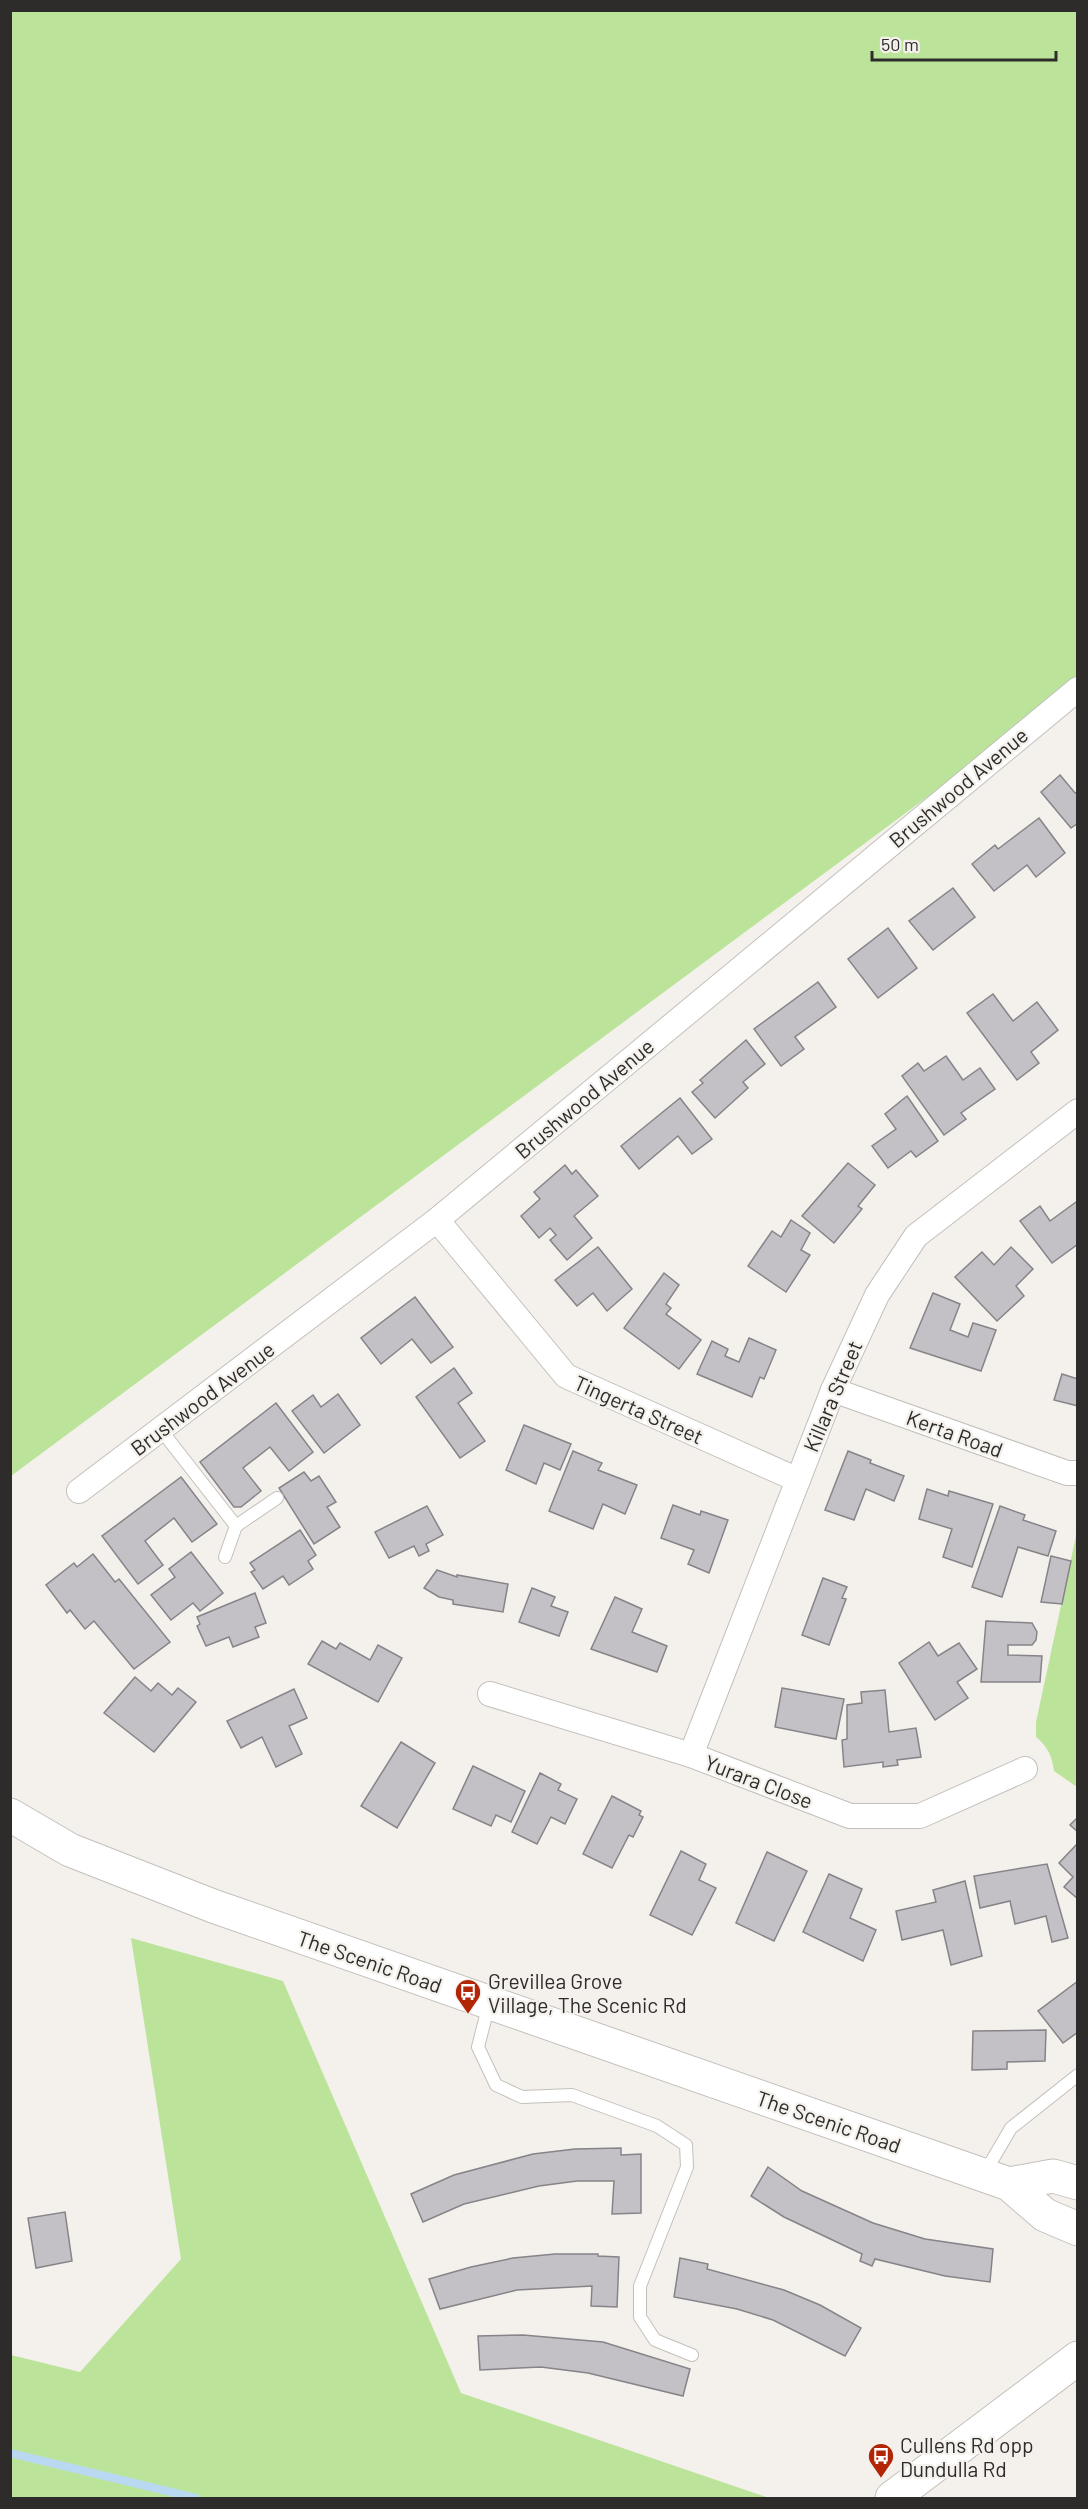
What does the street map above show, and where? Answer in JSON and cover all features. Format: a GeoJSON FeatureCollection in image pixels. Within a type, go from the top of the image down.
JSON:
{"type":"FeatureCollection","features":[{"type":"Feature","properties":{"kind":"main road","name":"The Scenic Road"},"geometry":{"type":"LineString","coordinates":[[10,1815],[81,1855],[213,1906],[996,2180],[1045,2216],[1077,2229]]}},
{"type":"Feature","properties":{"kind":"main road","name":"The Scenic Road"},"geometry":{"type":"LineString","coordinates":[[996,2180],[1053,2176],[1077,2183]]}},
{"type":"Feature","properties":{"kind":"main road"},"geometry":{"type":"LineString","coordinates":[[892,2499],[1077,2358]]}},
{"type":"Feature","properties":{"kind":"street","name":"Brushwood Avenue"},"geometry":{"type":"LineString","coordinates":[[79,1491],[437,1220],[1077,689]]}},
{"type":"Feature","properties":{"kind":"street","name":"Killara Street"},"geometry":{"type":"LineString","coordinates":[[691,1755],[833,1390],[877,1295],[916,1236],[1077,1111]]}},
{"type":"Feature","properties":{"kind":"street","name":"Tingerta Street"},"geometry":{"type":"LineString","coordinates":[[437,1220],[566,1376],[798,1480]]}},
{"type":"Feature","properties":{"kind":"street","name":"Kerta Road"},"geometry":{"type":"LineString","coordinates":[[833,1390],[1067,1473],[1077,1473]]}},
{"type":"Feature","properties":{"kind":"street","name":"Yurara Close"},"geometry":{"type":"LineString","coordinates":[[490,1694],[691,1755],[850,1816],[920,1816],[1025,1769]]}},
{"type":"Feature","properties":{"kind":"lane"},"geometry":{"type":"LineString","coordinates":[[161,1430],[236,1526]]}},
{"type":"Feature","properties":{"kind":"lane"},"geometry":{"type":"LineString","coordinates":[[225,1557],[236,1526],[277,1498]]}},
{"type":"Feature","properties":{"kind":"lane"},"geometry":{"type":"LineString","coordinates":[[490,2003],[478,2047],[496,2085],[522,2097],[572,2095],[657,2126],[686,2145],[687,2167],[640,2286],[640,2318],[654,2340],[692,2355]]}},
{"type":"Feature","properties":{"kind":"lane"},"geometry":{"type":"LineString","coordinates":[[996,2180],[1011,2128],[1077,2075]]}},
{"type":"Feature","properties":{"kind":"green space"},"geometry":{"type":"Polygon","coordinates":[[[11,11],[1077,11],[1077,686],[11,1476],[11,11]]]}},
{"type":"Feature","properties":{"kind":"green space"},"geometry":{"type":"Polygon","coordinates":[[[1077,1531],[1077,1787],[1054,1771],[1049,1752],[1036,1737],[1036,1722],[1077,1531]]]}},
{"type":"Feature","properties":{"kind":"green space"},"geometry":{"type":"Polygon","coordinates":[[[131,1938],[283,1981],[461,2393],[769,2498],[11,2498],[11,2355],[80,2372],[181,2259],[131,1938]]]}},
{"type":"Feature","properties":{"kind":"building"},"geometry":{"type":"Polygon","coordinates":[[[1060,775],[1075,793],[1078,792],[1078,823],[1071,828],[1041,792],[1060,775]]]}},
{"type":"Feature","properties":{"kind":"building"},"geometry":{"type":"Polygon","coordinates":[[[1039,818],[1065,853],[1036,877],[1027,865],[994,891],[972,864],[995,845],[998,849],[1039,818]]]}},
{"type":"Feature","properties":{"kind":"building"},"geometry":{"type":"Polygon","coordinates":[[[953,888],[975,917],[933,950],[909,921],[953,888]]]}},
{"type":"Feature","properties":{"kind":"building"},"geometry":{"type":"Polygon","coordinates":[[[888,928],[917,968],[878,998],[848,959],[888,928]]]}},
{"type":"Feature","properties":{"kind":"building"},"geometry":{"type":"Polygon","coordinates":[[[818,982],[836,1007],[795,1037],[804,1049],[781,1066],[754,1029],[818,982]]]}},
{"type":"Feature","properties":{"kind":"building"},"geometry":{"type":"Polygon","coordinates":[[[993,994],[1013,1021],[1037,1002],[1058,1030],[1031,1052],[1039,1063],[1017,1080],[967,1013],[993,994]]]}},
{"type":"Feature","properties":{"kind":"building"},"geometry":{"type":"Polygon","coordinates":[[[746,1040],[765,1064],[743,1082],[748,1088],[715,1118],[692,1092],[703,1083],[700,1080],[746,1040]]]}},
{"type":"Feature","properties":{"kind":"building"},"geometry":{"type":"Polygon","coordinates":[[[946,1056],[963,1080],[980,1068],[995,1089],[961,1113],[966,1119],[944,1135],[902,1076],[918,1063],[924,1071],[946,1056]]]}},
{"type":"Feature","properties":{"kind":"building"},"geometry":{"type":"Polygon","coordinates":[[[907,1096],[938,1141],[916,1157],[911,1151],[888,1168],[872,1146],[896,1129],[885,1114],[907,1096]]]}},
{"type":"Feature","properties":{"kind":"building"},"geometry":{"type":"Polygon","coordinates":[[[680,1098],[712,1139],[692,1154],[678,1136],[639,1169],[621,1146],[680,1098]]]}},
{"type":"Feature","properties":{"kind":"building"},"geometry":{"type":"Polygon","coordinates":[[[848,1163],[875,1185],[858,1206],[862,1209],[834,1243],[802,1216],[848,1163]]]}},
{"type":"Feature","properties":{"kind":"building"},"geometry":{"type":"Polygon","coordinates":[[[565,1165],[572,1174],[576,1170],[598,1196],[574,1216],[592,1238],[567,1260],[550,1240],[556,1235],[550,1228],[539,1238],[521,1216],[540,1199],[534,1192],[565,1165]]]}},
{"type":"Feature","properties":{"kind":"building"},"geometry":{"type":"Polygon","coordinates":[[[1076,1202],[1078,1205],[1078,1244],[1052,1263],[1020,1221],[1040,1206],[1050,1221],[1076,1202]]]}},
{"type":"Feature","properties":{"kind":"building"},"geometry":{"type":"Polygon","coordinates":[[[791,1220],[810,1233],[801,1250],[810,1255],[786,1292],[748,1266],[772,1231],[781,1237],[791,1220]]]}},
{"type":"Feature","properties":{"kind":"building"},"geometry":{"type":"Polygon","coordinates":[[[598,1247],[632,1289],[607,1311],[593,1293],[577,1306],[555,1280],[598,1247]]]}},
{"type":"Feature","properties":{"kind":"building"},"geometry":{"type":"Polygon","coordinates":[[[1011,1247],[1033,1269],[1016,1286],[1024,1296],[997,1321],[955,1277],[982,1252],[994,1265],[1011,1247]]]}},
{"type":"Feature","properties":{"kind":"building"},"geometry":{"type":"Polygon","coordinates":[[[664,1273],[679,1285],[666,1304],[671,1308],[666,1314],[701,1340],[679,1369],[624,1328],[664,1273]]]}},
{"type":"Feature","properties":{"kind":"building"},"geometry":{"type":"Polygon","coordinates":[[[933,1293],[960,1304],[950,1330],[968,1337],[973,1323],[996,1330],[981,1371],[910,1348],[933,1293]]]}},
{"type":"Feature","properties":{"kind":"building"},"geometry":{"type":"Polygon","coordinates":[[[415,1297],[453,1347],[431,1363],[412,1339],[381,1364],[361,1338],[415,1297]]]}},
{"type":"Feature","properties":{"kind":"building"},"geometry":{"type":"Polygon","coordinates":[[[749,1338],[776,1350],[764,1379],[760,1377],[752,1397],[697,1374],[712,1341],[728,1349],[725,1356],[739,1362],[749,1338]]]}},
{"type":"Feature","properties":{"kind":"building"},"geometry":{"type":"Polygon","coordinates":[[[454,1368],[472,1393],[458,1403],[485,1441],[460,1458],[416,1397],[454,1368]]]}},
{"type":"Feature","properties":{"kind":"building"},"geometry":{"type":"Polygon","coordinates":[[[1062,1374],[1078,1379],[1078,1406],[1054,1400],[1062,1374]]]}},
{"type":"Feature","properties":{"kind":"building"},"geometry":{"type":"Polygon","coordinates":[[[338,1394],[360,1425],[324,1453],[292,1411],[313,1395],[321,1407],[338,1394]]]}},
{"type":"Feature","properties":{"kind":"building"},"geometry":{"type":"Polygon","coordinates":[[[276,1403],[313,1452],[289,1471],[270,1447],[243,1468],[261,1491],[241,1507],[234,1507],[200,1462],[276,1403]]]}},
{"type":"Feature","properties":{"kind":"building"},"geometry":{"type":"Polygon","coordinates":[[[524,1425],[571,1444],[560,1470],[544,1463],[536,1484],[506,1470],[524,1425]]]}},
{"type":"Feature","properties":{"kind":"building"},"geometry":{"type":"Polygon","coordinates":[[[573,1451],[602,1463],[598,1470],[637,1485],[625,1514],[603,1504],[593,1529],[549,1511],[573,1451]]]}},
{"type":"Feature","properties":{"kind":"building"},"geometry":{"type":"Polygon","coordinates":[[[848,1451],[871,1460],[870,1463],[904,1476],[894,1501],[866,1489],[854,1520],[825,1510],[848,1451]]]}},
{"type":"Feature","properties":{"kind":"building"},"geometry":{"type":"Polygon","coordinates":[[[304,1472],[311,1481],[319,1476],[336,1502],[327,1507],[340,1527],[314,1544],[279,1488],[304,1472]]]}},
{"type":"Feature","properties":{"kind":"building"},"geometry":{"type":"Polygon","coordinates":[[[181,1477],[217,1524],[192,1542],[174,1518],[145,1541],[163,1565],[138,1584],[102,1536],[181,1477]]]}},
{"type":"Feature","properties":{"kind":"building"},"geometry":{"type":"Polygon","coordinates":[[[927,1489],[948,1496],[949,1491],[993,1504],[972,1567],[943,1557],[952,1529],[919,1519],[927,1489]]]}},
{"type":"Feature","properties":{"kind":"building"},"geometry":{"type":"Polygon","coordinates":[[[673,1505],[700,1515],[701,1511],[728,1520],[709,1573],[688,1564],[694,1550],[661,1538],[673,1505]]]}},
{"type":"Feature","properties":{"kind":"building"},"geometry":{"type":"Polygon","coordinates":[[[427,1506],[443,1535],[426,1544],[429,1551],[419,1556],[414,1546],[389,1558],[375,1532],[427,1506]]]}},
{"type":"Feature","properties":{"kind":"building"},"geometry":{"type":"Polygon","coordinates":[[[1000,1506],[1025,1515],[1023,1520],[1056,1531],[1048,1556],[1018,1547],[1002,1597],[972,1587],[1000,1506]]]}},
{"type":"Feature","properties":{"kind":"building"},"geometry":{"type":"Polygon","coordinates":[[[300,1530],[316,1555],[308,1561],[313,1569],[289,1585],[283,1576],[263,1589],[251,1572],[255,1570],[250,1563],[300,1530]]]}},
{"type":"Feature","properties":{"kind":"building"},"geometry":{"type":"Polygon","coordinates":[[[191,1552],[223,1593],[200,1611],[193,1603],[171,1620],[151,1595],[175,1577],[169,1569],[191,1552]]]}},
{"type":"Feature","properties":{"kind":"building"},"geometry":{"type":"Polygon","coordinates":[[[93,1554],[115,1582],[119,1579],[170,1642],[134,1669],[94,1621],[85,1629],[70,1610],[67,1613],[46,1585],[74,1563],[77,1567],[93,1554]]]}},
{"type":"Feature","properties":{"kind":"building"},"geometry":{"type":"Polygon","coordinates":[[[1051,1556],[1071,1561],[1062,1604],[1041,1602],[1051,1556]]]}},
{"type":"Feature","properties":{"kind":"building"},"geometry":{"type":"Polygon","coordinates":[[[437,1570],[457,1577],[457,1575],[508,1584],[503,1612],[453,1604],[453,1600],[439,1597],[424,1588],[437,1570]]]}},
{"type":"Feature","properties":{"kind":"building"},"geometry":{"type":"Polygon","coordinates":[[[823,1578],[847,1587],[842,1598],[846,1599],[829,1645],[802,1635],[823,1578]]]}},
{"type":"Feature","properties":{"kind":"building"},"geometry":{"type":"Polygon","coordinates":[[[532,1588],[555,1597],[551,1606],[568,1612],[559,1636],[519,1622],[532,1588]]]}},
{"type":"Feature","properties":{"kind":"building"},"geometry":{"type":"Polygon","coordinates":[[[255,1593],[266,1623],[255,1627],[259,1637],[233,1647],[229,1637],[206,1646],[197,1626],[200,1624],[197,1617],[255,1593]]]}},
{"type":"Feature","properties":{"kind":"building"},"geometry":{"type":"Polygon","coordinates":[[[615,1597],[642,1609],[632,1632],[667,1646],[657,1672],[591,1649],[615,1597]]]}},
{"type":"Feature","properties":{"kind":"building"},"geometry":{"type":"Polygon","coordinates":[[[986,1621],[1032,1623],[1037,1632],[1036,1640],[1032,1645],[1008,1645],[1008,1655],[1042,1656],[1040,1682],[981,1682],[986,1621]]]}},
{"type":"Feature","properties":{"kind":"building"},"geometry":{"type":"Polygon","coordinates":[[[322,1641],[336,1649],[340,1643],[370,1660],[378,1645],[402,1658],[378,1702],[308,1664],[322,1641]]]}},
{"type":"Feature","properties":{"kind":"building"},"geometry":{"type":"Polygon","coordinates":[[[929,1642],[938,1656],[959,1643],[977,1669],[957,1682],[968,1698],[935,1720],[899,1663],[929,1642]]]}},
{"type":"Feature","properties":{"kind":"building"},"geometry":{"type":"Polygon","coordinates":[[[135,1677],[151,1691],[158,1683],[172,1695],[178,1688],[196,1702],[154,1752],[104,1713],[135,1677]]]}},
{"type":"Feature","properties":{"kind":"building"},"geometry":{"type":"Polygon","coordinates":[[[782,1688],[844,1699],[836,1739],[775,1727],[782,1688]]]}},
{"type":"Feature","properties":{"kind":"building"},"geometry":{"type":"Polygon","coordinates":[[[294,1689],[307,1718],[289,1726],[302,1754],[276,1767],[262,1737],[241,1748],[227,1721],[294,1689]]]}},
{"type":"Feature","properties":{"kind":"building"},"geometry":{"type":"Polygon","coordinates":[[[885,1690],[889,1732],[916,1728],[921,1757],[897,1760],[898,1765],[883,1767],[883,1762],[844,1767],[842,1740],[847,1739],[847,1705],[862,1703],[861,1692],[885,1690]]]}},
{"type":"Feature","properties":{"kind":"building"},"geometry":{"type":"Polygon","coordinates":[[[401,1742],[435,1763],[397,1828],[361,1806],[401,1742]]]}},
{"type":"Feature","properties":{"kind":"building"},"geometry":{"type":"Polygon","coordinates":[[[473,1766],[525,1791],[511,1822],[496,1815],[491,1826],[453,1809],[473,1766]]]}},
{"type":"Feature","properties":{"kind":"building"},"geometry":{"type":"Polygon","coordinates":[[[540,1773],[561,1784],[558,1790],[577,1799],[565,1824],[551,1817],[537,1844],[512,1832],[540,1773]]]}},
{"type":"Feature","properties":{"kind":"building"},"geometry":{"type":"Polygon","coordinates":[[[612,1796],[641,1811],[639,1815],[643,1817],[633,1837],[629,1835],[612,1868],[583,1854],[612,1796]]]}},
{"type":"Feature","properties":{"kind":"building"},"geometry":{"type":"Polygon","coordinates":[[[1078,1817],[1078,1832],[1070,1825],[1078,1817]]]}},
{"type":"Feature","properties":{"kind":"building"},"geometry":{"type":"Polygon","coordinates":[[[1078,1843],[1078,1899],[1064,1887],[1073,1877],[1059,1863],[1078,1843]]]}},
{"type":"Feature","properties":{"kind":"building"},"geometry":{"type":"Polygon","coordinates":[[[681,1851],[706,1864],[699,1880],[716,1888],[692,1935],[650,1915],[681,1851]]]}},
{"type":"Feature","properties":{"kind":"building"},"geometry":{"type":"Polygon","coordinates":[[[767,1852],[807,1871],[774,1941],[736,1923],[767,1852]]]}},
{"type":"Feature","properties":{"kind":"building"},"geometry":{"type":"Polygon","coordinates":[[[1047,1864],[1068,1938],[1052,1942],[1046,1916],[1015,1924],[1010,1901],[980,1908],[974,1876],[1047,1864]]]}},
{"type":"Feature","properties":{"kind":"building"},"geometry":{"type":"Polygon","coordinates":[[[829,1874],[862,1889],[850,1918],[876,1930],[863,1961],[803,1932],[829,1874]]]}},
{"type":"Feature","properties":{"kind":"building"},"geometry":{"type":"Polygon","coordinates":[[[965,1881],[982,1956],[951,1965],[943,1930],[902,1940],[896,1911],[936,1902],[933,1890],[965,1881]]]}},
{"type":"Feature","properties":{"kind":"building"},"geometry":{"type":"Polygon","coordinates":[[[1078,1981],[1078,2032],[1063,2043],[1038,2011],[1078,1981]]]}},
{"type":"Feature","properties":{"kind":"building"},"geometry":{"type":"Polygon","coordinates":[[[1046,2030],[1045,2061],[1007,2062],[1007,2069],[972,2070],[973,2031],[1046,2030]]]}},
{"type":"Feature","properties":{"kind":"building"},"geometry":{"type":"Polygon","coordinates":[[[621,2148],[621,2155],[641,2154],[641,2213],[612,2214],[614,2181],[577,2181],[539,2186],[464,2204],[423,2222],[411,2194],[454,2175],[533,2154],[575,2149],[621,2148]]]}},
{"type":"Feature","properties":{"kind":"building"},"geometry":{"type":"Polygon","coordinates":[[[768,2167],[802,2191],[873,2223],[925,2239],[993,2249],[990,2282],[945,2276],[875,2259],[872,2266],[860,2261],[862,2254],[784,2217],[751,2196],[768,2167]]]}},
{"type":"Feature","properties":{"kind":"building"},"geometry":{"type":"Polygon","coordinates":[[[65,2212],[72,2261],[36,2268],[28,2218],[65,2212]]]}},
{"type":"Feature","properties":{"kind":"building"},"geometry":{"type":"Polygon","coordinates":[[[555,2254],[598,2254],[598,2256],[619,2257],[617,2307],[591,2306],[592,2286],[517,2290],[440,2309],[429,2279],[513,2258],[555,2254]]]}},
{"type":"Feature","properties":{"kind":"building"},"geometry":{"type":"Polygon","coordinates":[[[680,2258],[708,2264],[707,2269],[784,2290],[820,2305],[861,2328],[845,2356],[773,2320],[737,2309],[674,2297],[680,2258]]]}},
{"type":"Feature","properties":{"kind":"building"},"geometry":{"type":"Polygon","coordinates":[[[523,2335],[603,2342],[690,2369],[683,2396],[588,2373],[541,2367],[480,2370],[478,2336],[523,2335]]]}},
{"type":"Feature","properties":{"kind":"waterway"},"geometry":{"type":"LineString","coordinates":[[10,2453],[196,2498]]}},
{"type":"Feature","properties":{"kind":"place","name":"Grevillea Grove Village, The Scenic Rd"},"geometry":{"type":"Point","coordinates":[468,2015]}},
{"type":"Feature","properties":{"kind":"place","name":"Cullens Rd opp Dundulla Rd"},"geometry":{"type":"Point","coordinates":[881,2479]}}]}
